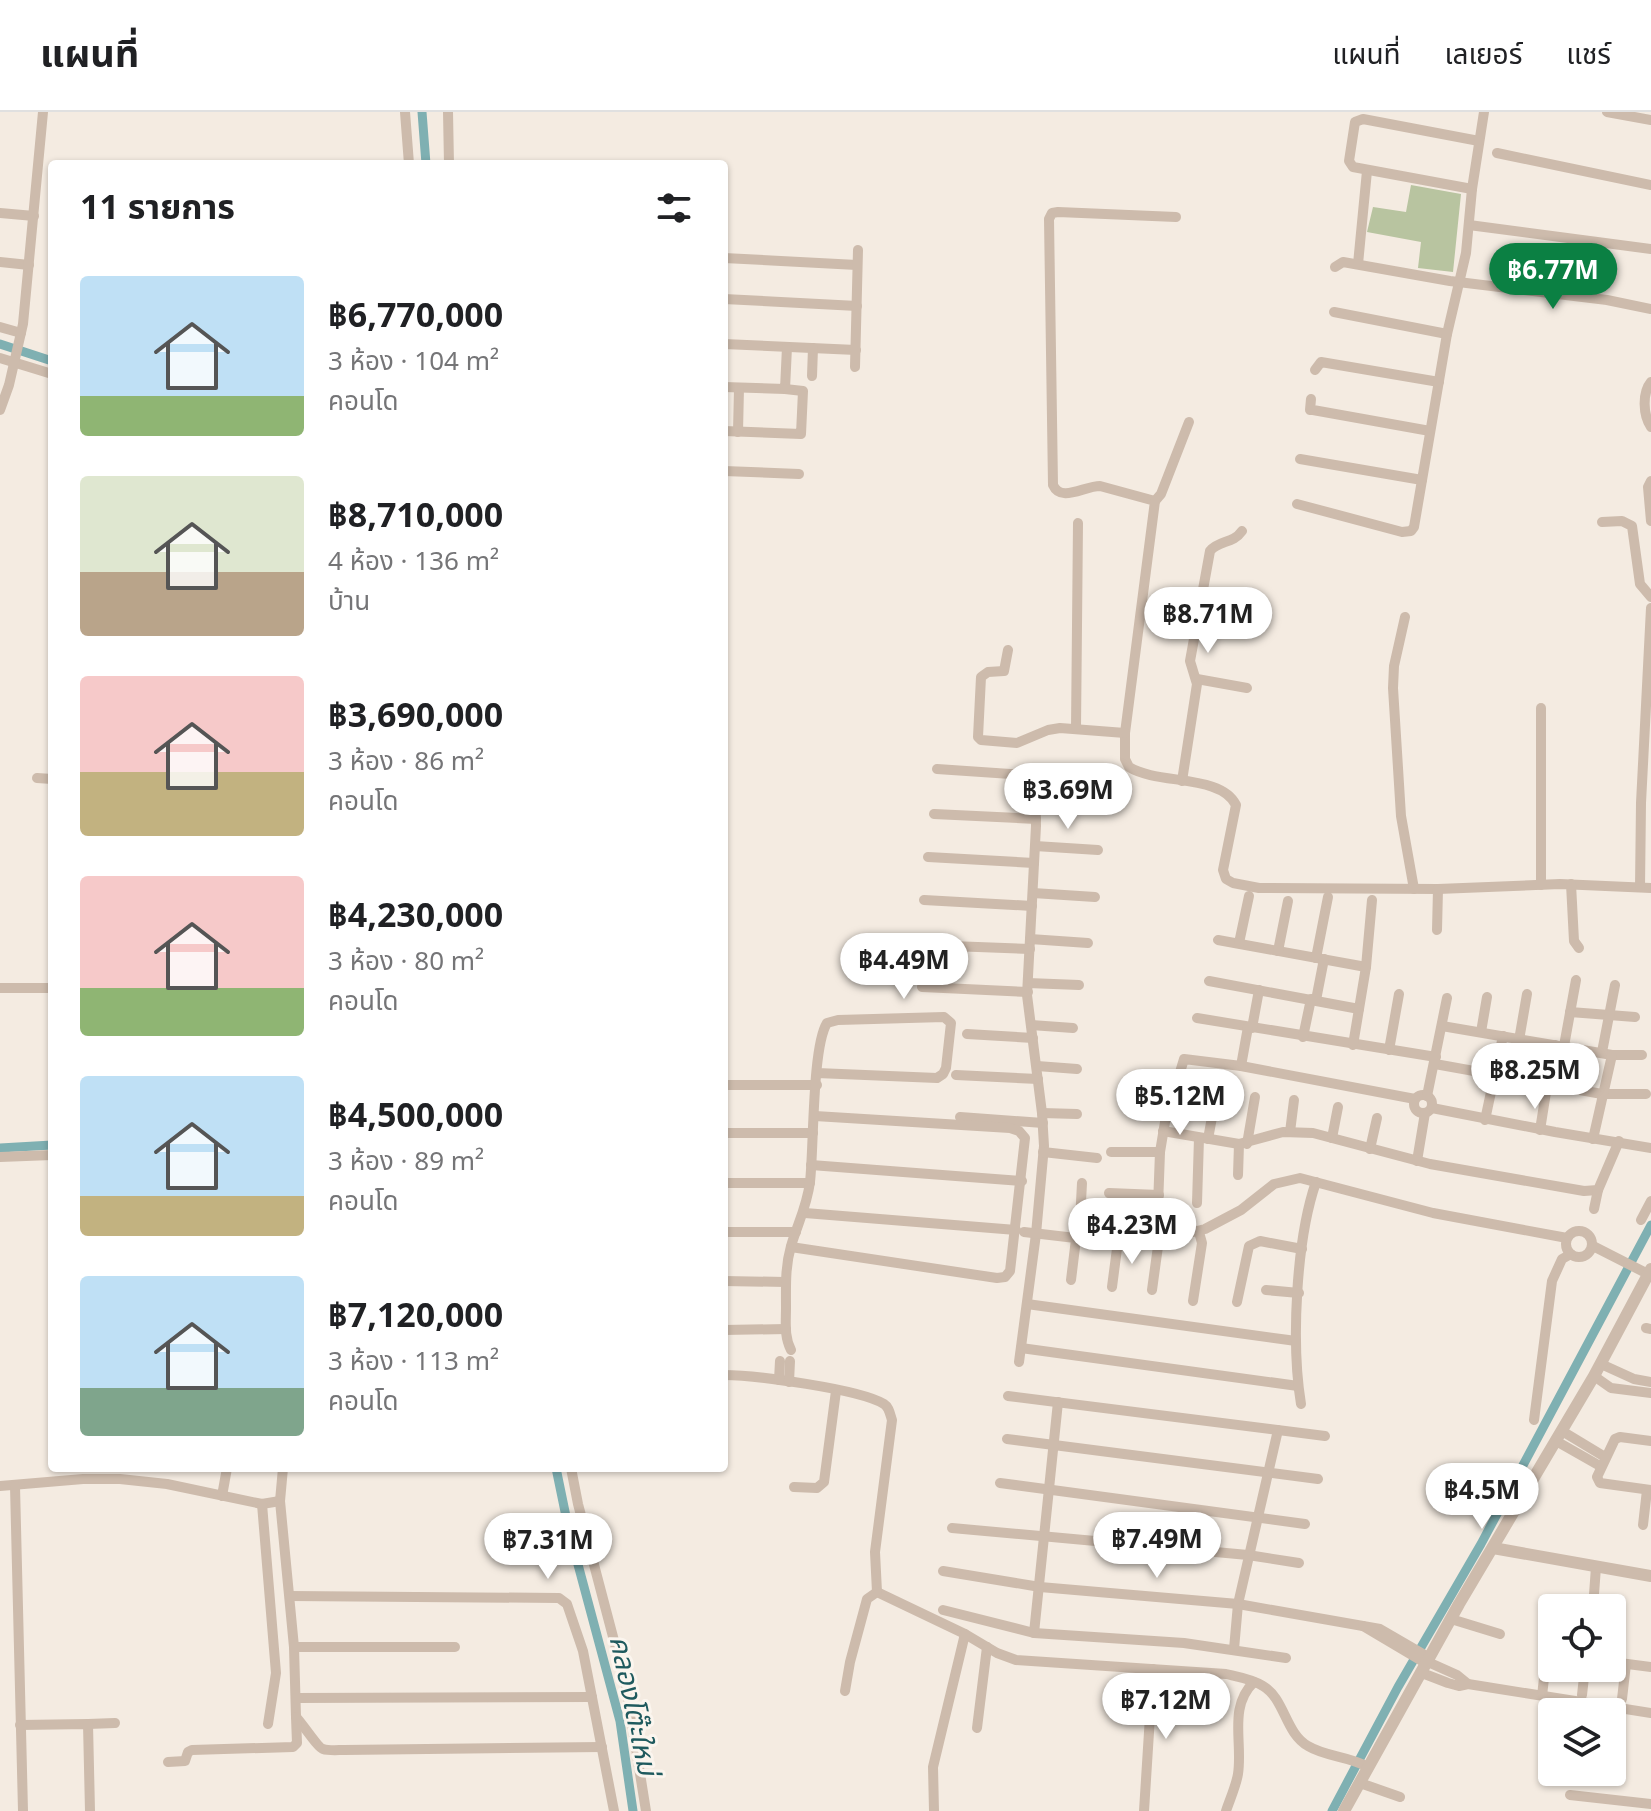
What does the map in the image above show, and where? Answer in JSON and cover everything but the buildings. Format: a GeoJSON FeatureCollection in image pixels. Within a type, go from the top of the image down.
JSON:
{"type":"FeatureCollection","features":[{"type":"Feature","properties":{"kind":"street"},"geometry":{"type":"LineString","coordinates":[[0,410],[20,337],[43,112]]}},
{"type":"Feature","properties":{"kind":"street"},"geometry":{"type":"LineString","coordinates":[[405,112],[409,160]]}},
{"type":"Feature","properties":{"kind":"street"},"geometry":{"type":"LineString","coordinates":[[448,112],[449,160]]}},
{"type":"Feature","properties":{"kind":"street"},"geometry":{"type":"LineString","coordinates":[[1297,504],[1407,533],[1414,527],[1469,225],[1484,112]]}},
{"type":"Feature","properties":{"kind":"street"},"geometry":{"type":"LineString","coordinates":[[1607,112],[1651,120]]}},
{"type":"Feature","properties":{"kind":"street"},"geometry":{"type":"LineString","coordinates":[[1472,189],[1367,171],[1353,167],[1349,161],[1355,122],[1363,119],[1479,141]]}},
{"type":"Feature","properties":{"kind":"street"},"geometry":{"type":"LineString","coordinates":[[1497,153],[1651,185]]}},
{"type":"Feature","properties":{"kind":"street"},"geometry":{"type":"LineString","coordinates":[[1358,264],[1367,171]]}},
{"type":"Feature","properties":{"kind":"street"},"geometry":{"type":"LineString","coordinates":[[1155,501],[1100,486],[1069,494],[1056,491],[1053,469],[1049,219],[1052,213],[1058,212],[1176,217]]}},
{"type":"Feature","properties":{"kind":"street"},"geometry":{"type":"LineString","coordinates":[[0,213],[34,216]]}},
{"type":"Feature","properties":{"kind":"street"},"geometry":{"type":"LineString","coordinates":[[1469,225],[1651,249]]}},
{"type":"Feature","properties":{"kind":"street"},"geometry":{"type":"LineString","coordinates":[[855,367],[858,250]]}},
{"type":"Feature","properties":{"kind":"street"},"geometry":{"type":"LineString","coordinates":[[728,258],[857,265]]}},
{"type":"Feature","properties":{"kind":"street"},"geometry":{"type":"LineString","coordinates":[[0,262],[29,265]]}},
{"type":"Feature","properties":{"kind":"street"},"geometry":{"type":"LineString","coordinates":[[1335,267],[1343,262],[1651,309]]}},
{"type":"Feature","properties":{"kind":"street"},"geometry":{"type":"LineString","coordinates":[[728,299],[857,306]]}},
{"type":"Feature","properties":{"kind":"street"},"geometry":{"type":"LineString","coordinates":[[1334,312],[1447,334]]}},
{"type":"Feature","properties":{"kind":"street"},"geometry":{"type":"LineString","coordinates":[[0,327],[20,337]]}},
{"type":"Feature","properties":{"kind":"street"},"geometry":{"type":"LineString","coordinates":[[728,344],[856,350]]}},
{"type":"Feature","properties":{"kind":"street"},"geometry":{"type":"LineString","coordinates":[[785,389],[787,347]]}},
{"type":"Feature","properties":{"kind":"street"},"geometry":{"type":"LineString","coordinates":[[812,376],[813,348]]}},
{"type":"Feature","properties":{"kind":"street"},"geometry":{"type":"LineString","coordinates":[[0,358],[15,358],[48,372]]}},
{"type":"Feature","properties":{"kind":"street"},"geometry":{"type":"LineString","coordinates":[[1315,370],[1321,362],[1439,382]]}},
{"type":"Feature","properties":{"kind":"street"},"geometry":{"type":"LineString","coordinates":[[1651,382],[1646,392],[1645,413],[1651,427]]}},
{"type":"Feature","properties":{"kind":"street"},"geometry":{"type":"LineString","coordinates":[[728,387],[803,391],[801,434],[728,431]]}},
{"type":"Feature","properties":{"kind":"street"},"geometry":{"type":"LineString","coordinates":[[738,432],[739,388]]}},
{"type":"Feature","properties":{"kind":"street"},"geometry":{"type":"LineString","coordinates":[[1311,399],[1310,410],[1430,431]]}},
{"type":"Feature","properties":{"kind":"street"},"geometry":{"type":"LineString","coordinates":[[1189,422],[1161,494],[1155,501],[1125,733],[1125,759],[1129,767],[1137,772],[1218,788],[1232,796],[1236,805],[1223,870],[1226,879],[1233,883],[1285,889],[1438,889],[1571,884],[1646,888],[1641,803],[1651,608]]}},
{"type":"Feature","properties":{"kind":"street"},"geometry":{"type":"LineString","coordinates":[[1300,459],[1422,480]]}},
{"type":"Feature","properties":{"kind":"street"},"geometry":{"type":"LineString","coordinates":[[728,471],[799,474]]}},
{"type":"Feature","properties":{"kind":"street"},"geometry":{"type":"LineString","coordinates":[[1651,481],[1648,487],[1651,521]]}},
{"type":"Feature","properties":{"kind":"street"},"geometry":{"type":"LineString","coordinates":[[1602,522],[1622,521],[1632,526],[1640,584],[1651,597]]}},
{"type":"Feature","properties":{"kind":"street"},"geometry":{"type":"LineString","coordinates":[[1076,728],[1078,523]]}},
{"type":"Feature","properties":{"kind":"street"},"geometry":{"type":"LineString","coordinates":[[1182,781],[1197,679],[1190,661],[1210,551],[1215,546],[1236,539],[1242,531]]}},
{"type":"Feature","properties":{"kind":"street"},"geometry":{"type":"LineString","coordinates":[[1405,617],[1394,666],[1393,688],[1401,816],[1414,889]]}},
{"type":"Feature","properties":{"kind":"street"},"geometry":{"type":"LineString","coordinates":[[1008,650],[1004,671],[988,672],[981,677],[978,737],[986,742],[1017,743],[1048,730],[1076,728],[1125,733]]}},
{"type":"Feature","properties":{"kind":"street"},"geometry":{"type":"LineString","coordinates":[[1197,679],[1247,688]]}},
{"type":"Feature","properties":{"kind":"street"},"geometry":{"type":"LineString","coordinates":[[1541,708],[1541,885]]}},
{"type":"Feature","properties":{"kind":"street"},"geometry":{"type":"LineString","coordinates":[[937,769],[1026,775],[1035,783],[1028,988],[1043,1118],[1043,1152],[1019,1362]]}},
{"type":"Feature","properties":{"kind":"street"},"geometry":{"type":"LineString","coordinates":[[37,778],[48,779]]}},
{"type":"Feature","properties":{"kind":"street"},"geometry":{"type":"LineString","coordinates":[[934,814],[1036,819]]}},
{"type":"Feature","properties":{"kind":"street"},"geometry":{"type":"LineString","coordinates":[[1035,846],[1098,850]]}},
{"type":"Feature","properties":{"kind":"street"},"geometry":{"type":"LineString","coordinates":[[928,857],[1034,863]]}},
{"type":"Feature","properties":{"kind":"street"},"geometry":{"type":"LineString","coordinates":[[1571,884],[1574,941],[1579,948]]}},
{"type":"Feature","properties":{"kind":"street"},"geometry":{"type":"LineString","coordinates":[[1437,930],[1438,889]]}},
{"type":"Feature","properties":{"kind":"street"},"geometry":{"type":"LineString","coordinates":[[1033,893],[1095,897]]}},
{"type":"Feature","properties":{"kind":"street"},"geometry":{"type":"LineString","coordinates":[[1239,943],[1249,896]]}},
{"type":"Feature","properties":{"kind":"street"},"geometry":{"type":"LineString","coordinates":[[1303,1037],[1314,1000],[1328,897]]}},
{"type":"Feature","properties":{"kind":"street"},"geometry":{"type":"LineString","coordinates":[[924,900],[1032,906]]}},
{"type":"Feature","properties":{"kind":"street"},"geometry":{"type":"LineString","coordinates":[[1353,1045],[1366,967],[1372,900]]}},
{"type":"Feature","properties":{"kind":"street"},"geometry":{"type":"LineString","coordinates":[[1278,951],[1288,901]]}},
{"type":"Feature","properties":{"kind":"street"},"geometry":{"type":"LineString","coordinates":[[1218,940],[1366,967]]}},
{"type":"Feature","properties":{"kind":"street"},"geometry":{"type":"LineString","coordinates":[[924,945],[1088,943]]}},
{"type":"Feature","properties":{"kind":"street"},"geometry":{"type":"LineString","coordinates":[[1540,1130],[1548,1086],[1576,980]]}},
{"type":"Feature","properties":{"kind":"street"},"geometry":{"type":"LineString","coordinates":[[1209,981],[1359,1009]]}},
{"type":"Feature","properties":{"kind":"street"},"geometry":{"type":"LineString","coordinates":[[922,987],[1079,985]]}},
{"type":"Feature","properties":{"kind":"street"},"geometry":{"type":"LineString","coordinates":[[1593,1139],[1602,1094],[1615,985]]}},
{"type":"Feature","properties":{"kind":"street"},"geometry":{"type":"LineString","coordinates":[[0,988],[48,988]]}},
{"type":"Feature","properties":{"kind":"street"},"geometry":{"type":"LineString","coordinates":[[1241,1066],[1259,990]]}},
{"type":"Feature","properties":{"kind":"street"},"geometry":{"type":"LineString","coordinates":[[1389,1050],[1399,994]]}},
{"type":"Feature","properties":{"kind":"street"},"geometry":{"type":"LineString","coordinates":[[1519,1040],[1527,994]]}},
{"type":"Feature","properties":{"kind":"street"},"geometry":{"type":"LineString","coordinates":[[1481,1032],[1487,997]]}},
{"type":"Feature","properties":{"kind":"street"},"geometry":{"type":"LineString","coordinates":[[1447,998],[1436,1060],[1416,1111],[1651,1148]]}},
{"type":"Feature","properties":{"kind":"street"},"geometry":{"type":"LineString","coordinates":[[1570,1012],[1635,1017]]}},
{"type":"Feature","properties":{"kind":"street"},"geometry":{"type":"LineString","coordinates":[[784,1381],[785,1282],[791,1247],[805,1213],[810,1183],[817,1073],[822,1031],[827,1023],[838,1020],[944,1017],[951,1023],[946,1068],[937,1078],[817,1073]]}},
{"type":"Feature","properties":{"kind":"street"},"geometry":{"type":"LineString","coordinates":[[1197,1018],[1389,1050],[1548,1086],[1602,1094],[1646,1094]]}},
{"type":"Feature","properties":{"kind":"street"},"geometry":{"type":"LineString","coordinates":[[1031,1025],[1073,1028]]}},
{"type":"Feature","properties":{"kind":"street"},"geometry":{"type":"LineString","coordinates":[[1442,1026],[1607,1054],[1642,1055]]}},
{"type":"Feature","properties":{"kind":"street"},"geometry":{"type":"LineString","coordinates":[[967,1034],[1033,1038]]}},
{"type":"Feature","properties":{"kind":"street"},"geometry":{"type":"LineString","coordinates":[[1485,1120],[1503,1036]]}},
{"type":"Feature","properties":{"kind":"street"},"geometry":{"type":"LineString","coordinates":[[1109,1193],[1158,1200],[1163,1131],[1184,1059],[1241,1066],[1432,1102],[1417,1161]]}},
{"type":"Feature","properties":{"kind":"street"},"geometry":{"type":"LineString","coordinates":[[1037,1066],[1077,1069]]}},
{"type":"Feature","properties":{"kind":"street"},"geometry":{"type":"LineString","coordinates":[[956,1075],[1038,1079]]}},
{"type":"Feature","properties":{"kind":"street"},"geometry":{"type":"LineString","coordinates":[[728,1085],[817,1085]]}},
{"type":"Feature","properties":{"kind":"street"},"geometry":{"type":"LineString","coordinates":[[1197,1203],[1204,1138],[1217,1090]]}},
{"type":"Feature","properties":{"kind":"street"},"geometry":{"type":"LineString","coordinates":[[1238,1175],[1255,1097]]}},
{"type":"Feature","properties":{"kind":"street"},"geometry":{"type":"LineString","coordinates":[[1290,1132],[1294,1100]]}},
{"type":"Feature","properties":{"kind":"street"},"geometry":{"type":"LineString","coordinates":[[1332,1138],[1338,1107]]}},
{"type":"Feature","properties":{"kind":"street"},"geometry":{"type":"LineString","coordinates":[[960,1117],[1043,1118],[1077,1114]]}},
{"type":"Feature","properties":{"kind":"street"},"geometry":{"type":"LineString","coordinates":[[791,1247],[997,1278],[1005,1277],[1010,1271],[1020,1231],[1025,1138],[1019,1131],[815,1116]]}},
{"type":"Feature","properties":{"kind":"street"},"geometry":{"type":"LineString","coordinates":[[1370,1149],[1377,1118]]}},
{"type":"Feature","properties":{"kind":"street"},"geometry":{"type":"LineString","coordinates":[[1163,1131],[1243,1144],[1290,1132],[1313,1133],[1417,1161],[1584,1191],[1598,1190]]}},
{"type":"Feature","properties":{"kind":"street"},"geometry":{"type":"LineString","coordinates":[[728,1133],[813,1133]]}},
{"type":"Feature","properties":{"kind":"street"},"geometry":{"type":"LineString","coordinates":[[1633,1143],[1651,1138]]}},
{"type":"Feature","properties":{"kind":"street"},"geometry":{"type":"LineString","coordinates":[[1594,1209],[1598,1190],[1619,1141]]}},
{"type":"Feature","properties":{"kind":"street"},"geometry":{"type":"LineString","coordinates":[[1043,1152],[1097,1158]]}},
{"type":"Feature","properties":{"kind":"street"},"geometry":{"type":"LineString","coordinates":[[1111,1152],[1160,1152]]}},
{"type":"Feature","properties":{"kind":"street"},"geometry":{"type":"LineString","coordinates":[[0,1157],[48,1155]]}},
{"type":"Feature","properties":{"kind":"street"},"geometry":{"type":"LineString","coordinates":[[811,1165],[1022,1181]]}},
{"type":"Feature","properties":{"kind":"street"},"geometry":{"type":"LineString","coordinates":[[805,1213],[1020,1231],[1078,1239],[1159,1239],[1199,1232],[1241,1210],[1274,1184],[1293,1178],[1433,1213],[1567,1238]]}},
{"type":"Feature","properties":{"kind":"street"},"geometry":{"type":"LineString","coordinates":[[1301,1404],[1296,1341],[1299,1293],[1306,1215],[1316,1182]]}},
{"type":"Feature","properties":{"kind":"street"},"geometry":{"type":"LineString","coordinates":[[728,1183],[810,1183]]}},
{"type":"Feature","properties":{"kind":"street"},"geometry":{"type":"LineString","coordinates":[[1071,1280],[1082,1183]]}},
{"type":"Feature","properties":{"kind":"street"},"geometry":{"type":"LineString","coordinates":[[1641,1220],[1651,1201]]}},
{"type":"Feature","properties":{"kind":"street"},"geometry":{"type":"LineString","coordinates":[[1344,1811],[1366,1765],[1425,1662],[1601,1364],[1647,1271],[1593,1246],[1586,1232],[1575,1231],[1567,1238],[1566,1247],[1576,1257],[1586,1255],[1593,1246]]}},
{"type":"Feature","properties":{"kind":"street"},"geometry":{"type":"LineString","coordinates":[[728,1232],[796,1232]]}},
{"type":"Feature","properties":{"kind":"street"},"geometry":{"type":"LineString","coordinates":[[1193,1301],[1202,1243],[1199,1232]]}},
{"type":"Feature","properties":{"kind":"street"},"geometry":{"type":"LineString","coordinates":[[1152,1290],[1159,1239]]}},
{"type":"Feature","properties":{"kind":"street"},"geometry":{"type":"LineString","coordinates":[[1112,1287],[1118,1241]]}},
{"type":"Feature","properties":{"kind":"street"},"geometry":{"type":"LineString","coordinates":[[1237,1302],[1249,1246],[1260,1241],[1302,1249]]}},
{"type":"Feature","properties":{"kind":"street"},"geometry":{"type":"LineString","coordinates":[[1534,1420],[1552,1281],[1562,1259],[1571,1254]]}},
{"type":"Feature","properties":{"kind":"street"},"geometry":{"type":"LineString","coordinates":[[728,1281],[785,1282]]}},
{"type":"Feature","properties":{"kind":"street"},"geometry":{"type":"LineString","coordinates":[[1266,1290],[1299,1293]]}},
{"type":"Feature","properties":{"kind":"street"},"geometry":{"type":"LineString","coordinates":[[1027,1304],[1296,1341]]}},
{"type":"Feature","properties":{"kind":"street"},"geometry":{"type":"LineString","coordinates":[[728,1331],[786,1348]]}},
{"type":"Feature","properties":{"kind":"street"},"geometry":{"type":"LineString","coordinates":[[1021,1348],[1298,1386]]}},
{"type":"Feature","properties":{"kind":"street"},"geometry":{"type":"LineString","coordinates":[[1601,1364],[1647,1387]]}},
{"type":"Feature","properties":{"kind":"street"},"geometry":{"type":"LineString","coordinates":[[728,1375],[784,1381],[836,1391],[885,1404],[890,1411],[892,1420],[875,1552],[877,1592]]}},
{"type":"Feature","properties":{"kind":"street"},"geometry":{"type":"LineString","coordinates":[[1594,1376],[1611,1388],[1647,1387]]}},
{"type":"Feature","properties":{"kind":"street"},"geometry":{"type":"LineString","coordinates":[[794,1487],[817,1488],[824,1482],[836,1391]]}},
{"type":"Feature","properties":{"kind":"street"},"geometry":{"type":"LineString","coordinates":[[1008,1396],[1325,1436]]}},
{"type":"Feature","properties":{"kind":"street"},"geometry":{"type":"LineString","coordinates":[[1034,1633],[1058,1402]]}},
{"type":"Feature","properties":{"kind":"street"},"geometry":{"type":"LineString","coordinates":[[1234,1649],[1238,1604],[1278,1430]]}},
{"type":"Feature","properties":{"kind":"street"},"geometry":{"type":"LineString","coordinates":[[1559,1436],[1602,1462]]}},
{"type":"Feature","properties":{"kind":"street"},"geometry":{"type":"LineString","coordinates":[[1643,1525],[1649,1490],[1600,1483],[1597,1477],[1617,1437],[1651,1441]]}},
{"type":"Feature","properties":{"kind":"street"},"geometry":{"type":"LineString","coordinates":[[1007,1439],[1318,1479]]}},
{"type":"Feature","properties":{"kind":"street"},"geometry":{"type":"LineString","coordinates":[[222,1496],[226,1472]]}},
{"type":"Feature","properties":{"kind":"street"},"geometry":{"type":"LineString","coordinates":[[168,1762],[185,1761],[192,1750],[293,1747],[297,1743],[294,1647],[280,1501],[283,1472]]}},
{"type":"Feature","properties":{"kind":"street"},"geometry":{"type":"LineString","coordinates":[[572,1472],[626,1686],[646,1811]]}},
{"type":"Feature","properties":{"kind":"street"},"geometry":{"type":"LineString","coordinates":[[0,1486],[83,1479],[144,1480],[262,1504],[280,1501]]}},
{"type":"Feature","properties":{"kind":"street"},"geometry":{"type":"LineString","coordinates":[[1000,1483],[1305,1524]]}},
{"type":"Feature","properties":{"kind":"street"},"geometry":{"type":"LineString","coordinates":[[15,1486],[23,1811]]}},
{"type":"Feature","properties":{"kind":"street"},"geometry":{"type":"LineString","coordinates":[[262,1504],[276,1673],[268,1724]]}},
{"type":"Feature","properties":{"kind":"street"},"geometry":{"type":"LineString","coordinates":[[952,1528],[1248,1555],[1299,1563]]}},
{"type":"Feature","properties":{"kind":"street"},"geometry":{"type":"LineString","coordinates":[[1493,1548],[1651,1576]]}},
{"type":"Feature","properties":{"kind":"street"},"geometry":{"type":"LineString","coordinates":[[1594,1594],[1596,1567]]}},
{"type":"Feature","properties":{"kind":"street"},"geometry":{"type":"LineString","coordinates":[[943,1571],[1040,1587],[1238,1604],[1363,1626],[1425,1662],[1457,1675],[1468,1684],[1651,1713]]}},
{"type":"Feature","properties":{"kind":"street"},"geometry":{"type":"LineString","coordinates":[[877,1592],[1016,1660],[1226,1674],[1254,1682],[1275,1697],[1301,1741],[1309,1747],[1366,1765]]}},
{"type":"Feature","properties":{"kind":"street"},"geometry":{"type":"LineString","coordinates":[[845,1691],[867,1599],[877,1592]]}},
{"type":"Feature","properties":{"kind":"street"},"geometry":{"type":"LineString","coordinates":[[290,1596],[559,1598],[567,1604],[575,1624],[614,1811]]}},
{"type":"Feature","properties":{"kind":"street"},"geometry":{"type":"LineString","coordinates":[[943,1610],[1034,1633],[1172,1642],[1286,1658]]}},
{"type":"Feature","properties":{"kind":"street"},"geometry":{"type":"LineString","coordinates":[[1451,1619],[1500,1634]]}},
{"type":"Feature","properties":{"kind":"street"},"geometry":{"type":"LineString","coordinates":[[934,1811],[933,1767],[965,1634]]}},
{"type":"Feature","properties":{"kind":"street"},"geometry":{"type":"LineString","coordinates":[[294,1647],[455,1647]]}},
{"type":"Feature","properties":{"kind":"street"},"geometry":{"type":"LineString","coordinates":[[977,1728],[987,1647]]}},
{"type":"Feature","properties":{"kind":"street"},"geometry":{"type":"LineString","coordinates":[[1626,1664],[1651,1667]]}},
{"type":"Feature","properties":{"kind":"street"},"geometry":{"type":"LineString","coordinates":[[1144,1811],[1153,1669]]}},
{"type":"Feature","properties":{"kind":"street"},"geometry":{"type":"LineString","coordinates":[[1226,1811],[1238,1774],[1241,1697],[1254,1682]]}},
{"type":"Feature","properties":{"kind":"street"},"geometry":{"type":"LineString","coordinates":[[1542,1696],[1544,1682]]}},
{"type":"Feature","properties":{"kind":"street"},"geometry":{"type":"LineString","coordinates":[[1582,1695],[1583,1682]]}},
{"type":"Feature","properties":{"kind":"street"},"geometry":{"type":"LineString","coordinates":[[296,1698],[592,1697]]}},
{"type":"Feature","properties":{"kind":"street"},"geometry":{"type":"LineString","coordinates":[[296,1717],[321,1749],[602,1747]]}},
{"type":"Feature","properties":{"kind":"street"},"geometry":{"type":"LineString","coordinates":[[20,1725],[115,1723]]}},
{"type":"Feature","properties":{"kind":"street"},"geometry":{"type":"LineString","coordinates":[[88,1724],[90,1811]]}},
{"type":"Feature","properties":{"kind":"street"},"geometry":{"type":"LineString","coordinates":[[1360,1783],[1400,1797]]}},
{"type":"Feature","properties":{"kind":"street"},"geometry":{"type":"LineString","coordinates":[[1570,1795],[1628,1806],[1651,1804]]}},
{"type":"Feature","properties":{"kind":"green space"},"geometry":{"type":"Polygon","coordinates":[[[1411,185],[1461,194],[1453,272],[1418,268],[1421,242],[1367,232],[1373,207],[1406,212],[1411,185]]]}},
{"type":"Feature","properties":{"kind":"waterway","name":"คลองโต๊ะใหม่"},"geometry":{"type":"LineString","coordinates":[[422,112],[426,160]]}},
{"type":"Feature","properties":{"kind":"waterway"},"geometry":{"type":"LineString","coordinates":[[0,344],[48,360]]}},
{"type":"Feature","properties":{"kind":"waterway"},"geometry":{"type":"LineString","coordinates":[[0,1148],[48,1145]]}},
{"type":"Feature","properties":{"kind":"waterway"},"geometry":{"type":"LineString","coordinates":[[1332,1811],[1398,1687],[1481,1544],[1651,1225]]}},
{"type":"Feature","properties":{"kind":"waterway","name":"คลองโต๊ะใหม่"},"geometry":{"type":"LineString","coordinates":[[557,1472],[569,1531],[620,1721],[633,1811]]}}]}
